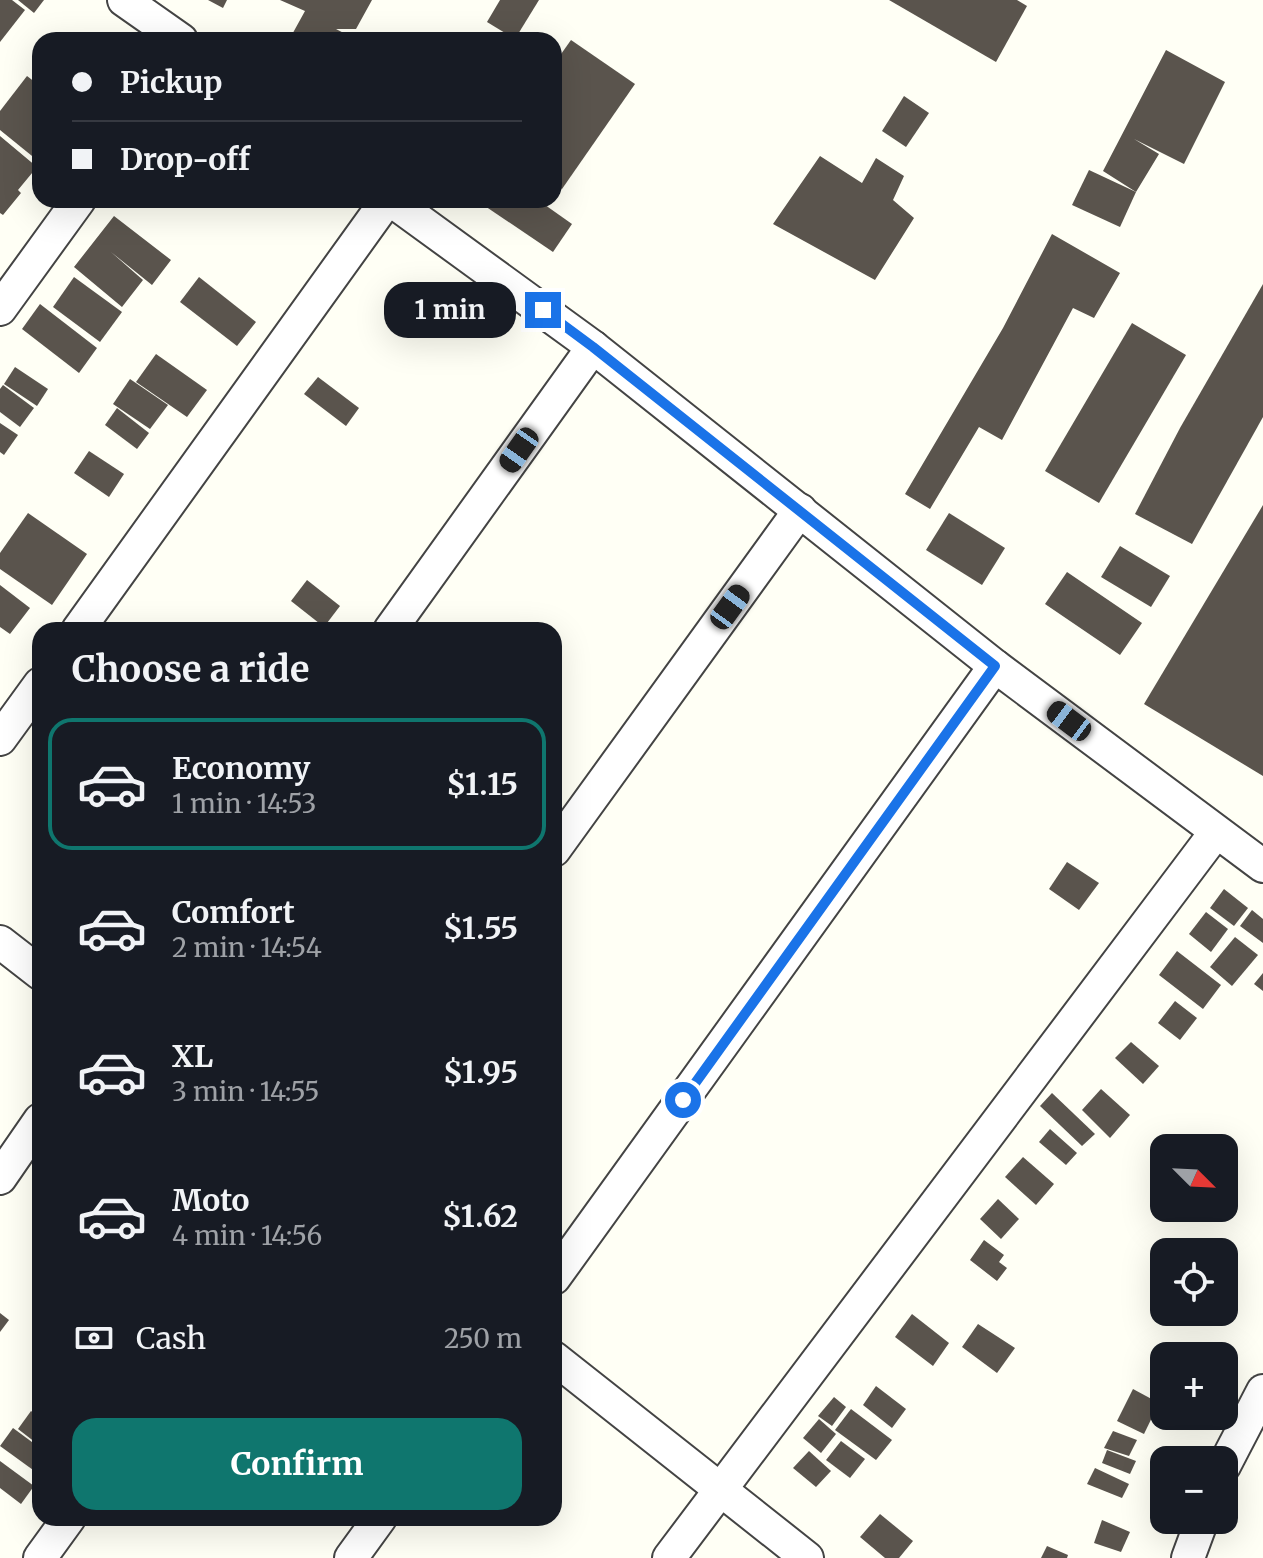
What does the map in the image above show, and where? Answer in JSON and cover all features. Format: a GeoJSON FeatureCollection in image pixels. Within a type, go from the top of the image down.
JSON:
{"type":"FeatureCollection","features":[{"type":"Feature","properties":{"kind":"street"},"geometry":{"type":"LineString","coordinates":[[124,0],[170,32]]}},
{"type":"Feature","properties":{"kind":"street"},"geometry":{"type":"LineString","coordinates":[[0,309],[73,208]]}},
{"type":"Feature","properties":{"kind":"street"},"geometry":{"type":"LineString","coordinates":[[84,622],[383,208]]}},
{"type":"Feature","properties":{"kind":"street"},"geometry":{"type":"LineString","coordinates":[[400,208],[593,347],[995,666],[1263,866]]}},
{"type":"Feature","properties":{"kind":"street"},"geometry":{"type":"LineString","coordinates":[[396,622],[593,347]]}},
{"type":"Feature","properties":{"kind":"street"},"geometry":{"type":"LineString","coordinates":[[562,839],[800,510]]}},
{"type":"Feature","properties":{"kind":"street"},"geometry":{"type":"LineString","coordinates":[[562,1267],[995,666]]}},
{"type":"Feature","properties":{"kind":"street"},"geometry":{"type":"LineString","coordinates":[[0,739],[32,695]]}},
{"type":"Feature","properties":{"kind":"street"},"geometry":{"type":"LineString","coordinates":[[669,1558],[1216,832]]}},
{"type":"Feature","properties":{"kind":"street"},"geometry":{"type":"LineString","coordinates":[[0,942],[32,967]]}},
{"type":"Feature","properties":{"kind":"street"},"geometry":{"type":"LineString","coordinates":[[0,1178],[32,1132]]}},
{"type":"Feature","properties":{"kind":"street"},"geometry":{"type":"LineString","coordinates":[[562,1364],[807,1558]]}},
{"type":"Feature","properties":{"kind":"street"},"geometry":{"type":"LineString","coordinates":[[1234,1446],[1263,1391]]}},
{"type":"Feature","properties":{"kind":"street"},"geometry":{"type":"LineString","coordinates":[[40,1558],[63,1526]]}},
{"type":"Feature","properties":{"kind":"street"},"geometry":{"type":"LineString","coordinates":[[351,1558],[374,1526]]}},
{"type":"Feature","properties":{"kind":"street"},"geometry":{"type":"LineString","coordinates":[[1188,1558],[1197,1534]]}},
{"type":"Feature","properties":{"kind":"building"},"geometry":{"type":"Polygon","coordinates":[[[0,0],[12,0],[25,10],[0,42],[0,0]]]}},
{"type":"Feature","properties":{"kind":"building"},"geometry":{"type":"Polygon","coordinates":[[[18,0],[44,0],[34,13],[18,0]]]}},
{"type":"Feature","properties":{"kind":"building"},"geometry":{"type":"Polygon","coordinates":[[[208,0],[227,0],[223,8],[208,0]]]}},
{"type":"Feature","properties":{"kind":"building"},"geometry":{"type":"Polygon","coordinates":[[[280,0],[372,0],[356,29],[336,29],[342,32],[293,32],[305,11],[280,0]]]}},
{"type":"Feature","properties":{"kind":"building"},"geometry":{"type":"Polygon","coordinates":[[[500,0],[539,0],[519,32],[503,32],[487,22],[500,0]]]}},
{"type":"Feature","properties":{"kind":"building"},"geometry":{"type":"Polygon","coordinates":[[[889,0],[1017,0],[1027,6],[996,62],[889,0]]]}},
{"type":"Feature","properties":{"kind":"building"},"geometry":{"type":"Polygon","coordinates":[[[571,40],[635,84],[562,189],[562,53],[571,40]]]}},
{"type":"Feature","properties":{"kind":"building"},"geometry":{"type":"Polygon","coordinates":[[[1166,50],[1225,82],[1184,164],[1134,139],[1159,154],[1136,192],[1103,171],[1166,50]]]}},
{"type":"Feature","properties":{"kind":"building"},"geometry":{"type":"Polygon","coordinates":[[[27,76],[32,80],[32,156],[0,130],[0,111],[27,76]]]}},
{"type":"Feature","properties":{"kind":"building"},"geometry":{"type":"Polygon","coordinates":[[[904,96],[929,113],[906,147],[882,131],[904,96]]]}},
{"type":"Feature","properties":{"kind":"building"},"geometry":{"type":"Polygon","coordinates":[[[0,136],[32,163],[32,173],[18,190],[21,193],[3,215],[0,213],[0,136]]]}},
{"type":"Feature","properties":{"kind":"building"},"geometry":{"type":"Polygon","coordinates":[[[820,156],[862,183],[876,158],[904,176],[893,200],[914,218],[875,280],[773,224],[820,156]]]}},
{"type":"Feature","properties":{"kind":"building"},"geometry":{"type":"Polygon","coordinates":[[[1089,170],[1136,192],[1120,227],[1072,205],[1089,170]]]}},
{"type":"Feature","properties":{"kind":"building"},"geometry":{"type":"Polygon","coordinates":[[[488,208],[549,208],[572,224],[553,252],[488,208]]]}},
{"type":"Feature","properties":{"kind":"building"},"geometry":{"type":"Polygon","coordinates":[[[114,216],[171,260],[152,285],[111,252],[143,280],[122,307],[74,267],[114,216]]]}},
{"type":"Feature","properties":{"kind":"building"},"geometry":{"type":"Polygon","coordinates":[[[1052,234],[1120,273],[1094,318],[1073,308],[1002,440],[979,427],[930,509],[905,494],[1003,328],[1052,234]]]}},
{"type":"Feature","properties":{"kind":"building"},"geometry":{"type":"Polygon","coordinates":[[[74,277],[122,312],[100,342],[53,307],[74,277]]]}},
{"type":"Feature","properties":{"kind":"building"},"geometry":{"type":"Polygon","coordinates":[[[199,277],[256,322],[237,346],[180,302],[199,277]]]}},
{"type":"Feature","properties":{"kind":"building"},"geometry":{"type":"Polygon","coordinates":[[[1263,284],[1263,417],[1192,544],[1135,514],[1180,428],[1263,284]]]}},
{"type":"Feature","properties":{"kind":"building"},"geometry":{"type":"Polygon","coordinates":[[[40,304],[97,348],[79,373],[22,329],[40,304]]]}},
{"type":"Feature","properties":{"kind":"building"},"geometry":{"type":"Polygon","coordinates":[[[1132,323],[1186,355],[1099,503],[1045,471],[1132,323]]]}},
{"type":"Feature","properties":{"kind":"building"},"geometry":{"type":"Polygon","coordinates":[[[156,354],[207,390],[187,417],[136,382],[156,354]]]}},
{"type":"Feature","properties":{"kind":"building"},"geometry":{"type":"Polygon","coordinates":[[[15,367],[48,389],[37,406],[4,384],[15,367]]]}},
{"type":"Feature","properties":{"kind":"building"},"geometry":{"type":"Polygon","coordinates":[[[318,377],[359,408],[346,426],[304,394],[318,377]]]}},
{"type":"Feature","properties":{"kind":"building"},"geometry":{"type":"Polygon","coordinates":[[[130,379],[168,405],[150,429],[113,404],[130,379]]]}},
{"type":"Feature","properties":{"kind":"building"},"geometry":{"type":"Polygon","coordinates":[[[3,385],[34,408],[20,427],[0,412],[0,389],[3,385]]]}},
{"type":"Feature","properties":{"kind":"building"},"geometry":{"type":"Polygon","coordinates":[[[117,408],[149,433],[137,449],[105,425],[117,408]]]}},
{"type":"Feature","properties":{"kind":"building"},"geometry":{"type":"Polygon","coordinates":[[[0,423],[18,435],[4,455],[0,452],[0,423]]]}},
{"type":"Feature","properties":{"kind":"building"},"geometry":{"type":"Polygon","coordinates":[[[89,451],[124,474],[109,497],[74,473],[89,451]]]}},
{"type":"Feature","properties":{"kind":"building"},"geometry":{"type":"Polygon","coordinates":[[[1263,505],[1263,776],[1144,704],[1263,505]]]}},
{"type":"Feature","properties":{"kind":"building"},"geometry":{"type":"Polygon","coordinates":[[[28,513],[87,554],[52,605],[0,569],[0,553],[28,513]]]}},
{"type":"Feature","properties":{"kind":"building"},"geometry":{"type":"Polygon","coordinates":[[[949,513],[1005,548],[982,585],[926,550],[949,513]]]}},
{"type":"Feature","properties":{"kind":"building"},"geometry":{"type":"Polygon","coordinates":[[[1120,546],[1170,576],[1151,607],[1101,577],[1120,546]]]}},
{"type":"Feature","properties":{"kind":"building"},"geometry":{"type":"Polygon","coordinates":[[[1067,572],[1142,623],[1120,655],[1045,604],[1067,572]]]}},
{"type":"Feature","properties":{"kind":"building"},"geometry":{"type":"Polygon","coordinates":[[[307,580],[340,606],[328,622],[318,622],[291,601],[307,580]]]}},
{"type":"Feature","properties":{"kind":"building"},"geometry":{"type":"Polygon","coordinates":[[[0,585],[30,608],[10,634],[0,627],[0,585]]]}},
{"type":"Feature","properties":{"kind":"building"},"geometry":{"type":"Polygon","coordinates":[[[1067,862],[1099,883],[1079,910],[1049,889],[1067,862]]]}},
{"type":"Feature","properties":{"kind":"building"},"geometry":{"type":"Polygon","coordinates":[[[1224,889],[1248,908],[1234,926],[1210,908],[1224,889]]]}},
{"type":"Feature","properties":{"kind":"building"},"geometry":{"type":"Polygon","coordinates":[[[1252,910],[1263,919],[1263,943],[1240,926],[1252,910]]]}},
{"type":"Feature","properties":{"kind":"building"},"geometry":{"type":"Polygon","coordinates":[[[1206,912],[1228,929],[1211,952],[1189,934],[1206,912]]]}},
{"type":"Feature","properties":{"kind":"building"},"geometry":{"type":"Polygon","coordinates":[[[1235,937],[1258,955],[1232,986],[1210,967],[1235,937]]]}},
{"type":"Feature","properties":{"kind":"building"},"geometry":{"type":"Polygon","coordinates":[[[1177,951],[1221,985],[1203,1009],[1159,975],[1177,951]]]}},
{"type":"Feature","properties":{"kind":"building"},"geometry":{"type":"Polygon","coordinates":[[[1263,973],[1263,991],[1254,984],[1263,973]]]}},
{"type":"Feature","properties":{"kind":"building"},"geometry":{"type":"Polygon","coordinates":[[[1175,1001],[1197,1018],[1180,1040],[1158,1023],[1175,1001]]]}},
{"type":"Feature","properties":{"kind":"building"},"geometry":{"type":"Polygon","coordinates":[[[1131,1042],[1159,1066],[1143,1084],[1115,1058],[1131,1042]]]}},
{"type":"Feature","properties":{"kind":"building"},"geometry":{"type":"Polygon","coordinates":[[[1101,1089],[1130,1115],[1110,1138],[1082,1110],[1101,1089]]]}},
{"type":"Feature","properties":{"kind":"building"},"geometry":{"type":"Polygon","coordinates":[[[1052,1093],[1095,1134],[1082,1146],[1040,1106],[1052,1093]]]}},
{"type":"Feature","properties":{"kind":"building"},"geometry":{"type":"Polygon","coordinates":[[[1050,1129],[1077,1153],[1066,1165],[1039,1142],[1050,1129]]]}},
{"type":"Feature","properties":{"kind":"building"},"geometry":{"type":"Polygon","coordinates":[[[1023,1157],[1054,1184],[1036,1205],[1005,1177],[1023,1157]]]}},
{"type":"Feature","properties":{"kind":"building"},"geometry":{"type":"Polygon","coordinates":[[[998,1199],[1019,1219],[1001,1239],[980,1219],[998,1199]]]}},
{"type":"Feature","properties":{"kind":"building"},"geometry":{"type":"Polygon","coordinates":[[[984,1240],[1004,1255],[999,1262],[1007,1268],[997,1281],[970,1260],[984,1240]]]}},
{"type":"Feature","properties":{"kind":"building"},"geometry":{"type":"Polygon","coordinates":[[[0,1313],[9,1320],[0,1332],[0,1313]]]}},
{"type":"Feature","properties":{"kind":"building"},"geometry":{"type":"Polygon","coordinates":[[[912,1314],[949,1343],[933,1366],[895,1337],[912,1314]]]}},
{"type":"Feature","properties":{"kind":"building"},"geometry":{"type":"Polygon","coordinates":[[[978,1324],[1015,1348],[997,1373],[962,1347],[978,1324]]]}},
{"type":"Feature","properties":{"kind":"building"},"geometry":{"type":"Polygon","coordinates":[[[876,1386],[906,1409],[892,1428],[863,1405],[876,1386]]]}},
{"type":"Feature","properties":{"kind":"building"},"geometry":{"type":"Polygon","coordinates":[[[1133,1389],[1150,1398],[1150,1422],[1144,1434],[1117,1421],[1133,1389]]]}},
{"type":"Feature","properties":{"kind":"building"},"geometry":{"type":"Polygon","coordinates":[[[834,1397],[846,1407],[832,1426],[818,1416],[834,1397]]]}},
{"type":"Feature","properties":{"kind":"building"},"geometry":{"type":"Polygon","coordinates":[[[851,1409],[892,1440],[876,1460],[835,1430],[851,1409]]]}},
{"type":"Feature","properties":{"kind":"building"},"geometry":{"type":"Polygon","coordinates":[[[31,1411],[32,1440],[18,1429],[31,1411]]]}},
{"type":"Feature","properties":{"kind":"building"},"geometry":{"type":"Polygon","coordinates":[[[819,1419],[836,1434],[821,1453],[803,1438],[819,1419]]]}},
{"type":"Feature","properties":{"kind":"building"},"geometry":{"type":"Polygon","coordinates":[[[13,1428],[32,1442],[32,1469],[0,1446],[13,1428]]]}},
{"type":"Feature","properties":{"kind":"building"},"geometry":{"type":"Polygon","coordinates":[[[1113,1431],[1137,1440],[1129,1456],[1104,1448],[1113,1431]]]}},
{"type":"Feature","properties":{"kind":"building"},"geometry":{"type":"Polygon","coordinates":[[[841,1441],[865,1459],[850,1478],[826,1460],[841,1441]]]}},
{"type":"Feature","properties":{"kind":"building"},"geometry":{"type":"Polygon","coordinates":[[[1107,1450],[1136,1461],[1130,1474],[1102,1463],[1107,1450]]]}},
{"type":"Feature","properties":{"kind":"building"},"geometry":{"type":"Polygon","coordinates":[[[809,1451],[831,1471],[816,1487],[793,1468],[809,1451]]]}},
{"type":"Feature","properties":{"kind":"building"},"geometry":{"type":"Polygon","coordinates":[[[0,1461],[32,1485],[21,1504],[0,1488],[0,1461]]]}},
{"type":"Feature","properties":{"kind":"building"},"geometry":{"type":"Polygon","coordinates":[[[1095,1468],[1129,1484],[1122,1498],[1087,1484],[1095,1468]]]}},
{"type":"Feature","properties":{"kind":"building"},"geometry":{"type":"Polygon","coordinates":[[[880,1514],[913,1541],[899,1558],[885,1558],[860,1537],[880,1514]]]}},
{"type":"Feature","properties":{"kind":"building"},"geometry":{"type":"Polygon","coordinates":[[[1102,1520],[1130,1532],[1121,1552],[1094,1543],[1102,1520]]]}},
{"type":"Feature","properties":{"kind":"building"},"geometry":{"type":"Polygon","coordinates":[[[1047,1546],[1068,1555],[1067,1558],[1041,1558],[1047,1546]]]}},
{"type":"Feature","properties":{"kind":"route"},"geometry":{"type":"LineString","coordinates":[[543,310],[995,666],[683,1100]]}}]}
